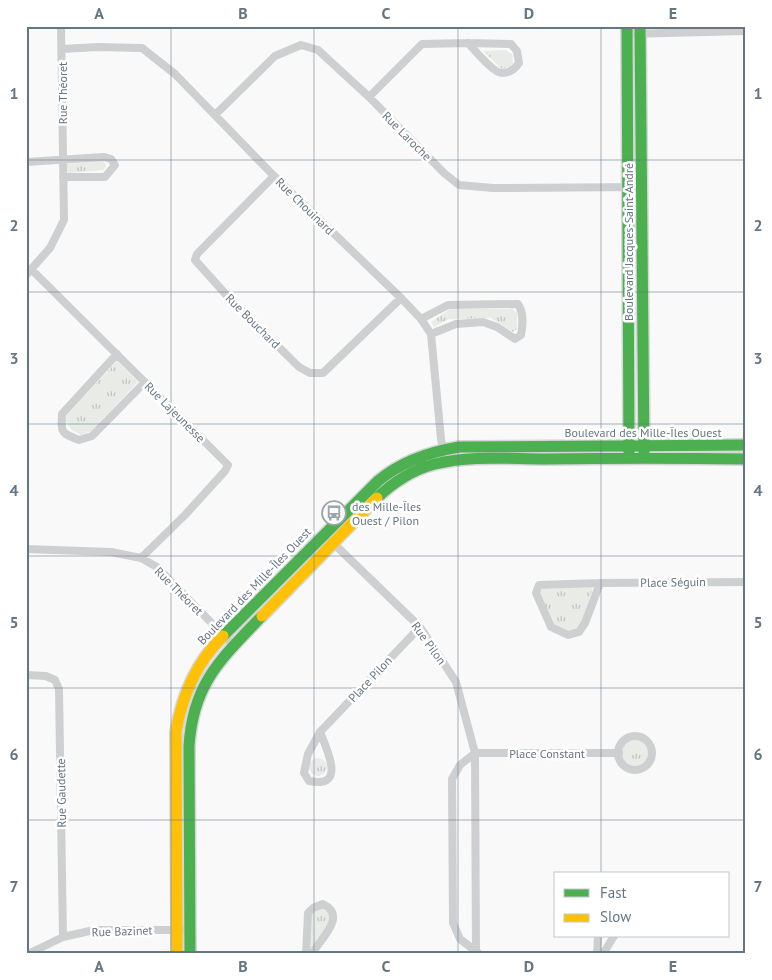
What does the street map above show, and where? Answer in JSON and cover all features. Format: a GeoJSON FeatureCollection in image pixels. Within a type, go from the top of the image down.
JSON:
{"type":"FeatureCollection","features":[{"type":"Feature","properties":{"kind":"street","name":"Rue Théoret"},"geometry":{"type":"LineString","coordinates":[[29,272],[50,248],[64,220],[62,26]]}},
{"type":"Feature","properties":{"kind":"street"},"geometry":{"type":"LineString","coordinates":[[627,30],[746,31]]}},
{"type":"Feature","properties":{"kind":"street","name":"Boulevard Jacques-Saint-André"},"geometry":{"type":"LineString","coordinates":[[627,30],[630,458]]}},
{"type":"Feature","properties":{"kind":"street","name":"Boulevard Jacques-Saint-André"},"geometry":{"type":"LineString","coordinates":[[640,30],[644,458]]}},
{"type":"Feature","properties":{"kind":"street"},"geometry":{"type":"LineString","coordinates":[[369,97],[422,44],[468,43],[511,44],[518,51],[519,63],[515,69],[502,73],[496,71],[468,43]]}},
{"type":"Feature","properties":{"kind":"street","name":"Rue Laroche"},"geometry":{"type":"LineString","coordinates":[[215,115],[275,56],[301,45],[318,50],[369,97],[444,173],[459,185],[493,188],[642,187]]}},
{"type":"Feature","properties":{"kind":"street","name":"Rue Chouinard"},"geometry":{"type":"LineString","coordinates":[[62,49],[98,47],[142,48],[175,74],[274,176],[421,319],[431,334],[441,439],[445,455]]}},
{"type":"Feature","properties":{"kind":"street"},"geometry":{"type":"LineString","coordinates":[[26,162],[104,157],[110,159],[115,166],[105,177],[63,177]]}},
{"type":"Feature","properties":{"kind":"street","name":"Rue Bouchard"},"geometry":{"type":"LineString","coordinates":[[274,176],[197,254],[195,260],[230,299],[300,367],[310,373],[323,373],[401,298]]}},
{"type":"Feature","properties":{"kind":"street","name":"Rue Lajeunesse"},"geometry":{"type":"LineString","coordinates":[[29,272],[117,354],[228,465],[225,471],[185,515],[141,558]]}},
{"type":"Feature","properties":{"kind":"street"},"geometry":{"type":"LineString","coordinates":[[421,319],[448,305],[518,304],[522,310],[521,335],[515,339],[497,327],[483,322],[456,324],[431,334]]}},
{"type":"Feature","properties":{"kind":"street"},"geometry":{"type":"LineString","coordinates":[[117,354],[62,414],[61,428],[65,435],[79,440],[92,436],[145,382]]}},
{"type":"Feature","properties":{"kind":"street","name":"Boulevard des Mille-Îles Ouest"},"geometry":{"type":"LineString","coordinates":[[177,954],[176,746],[178,715],[193,676],[212,649],[224,636],[382,476],[411,460],[445,455],[474,446],[746,445]]}},
{"type":"Feature","properties":{"kind":"street","name":"Boulevard des Mille-Îles Ouest"},"geometry":{"type":"LineString","coordinates":[[190,954],[189,746],[194,710],[204,684],[218,662],[233,645],[380,495],[398,481],[445,455],[473,458],[746,459]]}},
{"type":"Feature","properties":{"kind":"street","name":"Rue Pilon"},"geometry":{"type":"LineString","coordinates":[[324,534],[420,627],[456,682],[476,753],[477,953]]}},
{"type":"Feature","properties":{"kind":"street","name":"Rue Théoret"},"geometry":{"type":"LineString","coordinates":[[26,549],[111,552],[141,558],[157,567],[233,645]]}},
{"type":"Feature","properties":{"kind":"street","name":"Place Séguin"},"geometry":{"type":"LineString","coordinates":[[600,583],[585,623],[578,632],[568,636],[552,627],[536,593],[539,585],[600,583],[746,582]]}},
{"type":"Feature","properties":{"kind":"street","name":"Place Pilon"},"geometry":{"type":"LineString","coordinates":[[320,732],[329,754],[333,771],[329,778],[320,783],[309,781],[304,774],[308,754],[320,732],[420,627]]}},
{"type":"Feature","properties":{"kind":"street","name":"Rue Gaudette"},"geometry":{"type":"LineString","coordinates":[[26,676],[46,676],[55,680],[59,689],[63,937]]}},
{"type":"Feature","properties":{"kind":"street"},"geometry":{"type":"LineString","coordinates":[[634,736],[647,741],[652,748],[649,763],[645,768],[637,770],[627,768],[622,764],[618,753],[624,741],[634,736]]}},
{"type":"Feature","properties":{"kind":"street","name":"Rue Pilon"},"geometry":{"type":"LineString","coordinates":[[476,753],[460,765],[452,779],[453,924],[460,939],[477,953]]}},
{"type":"Feature","properties":{"kind":"street","name":"Place Constant"},"geometry":{"type":"LineString","coordinates":[[476,753],[618,753]]}},
{"type":"Feature","properties":{"kind":"street"},"geometry":{"type":"LineString","coordinates":[[306,954],[308,913],[313,908],[323,904],[333,912],[332,926],[312,954]]}},
{"type":"Feature","properties":{"kind":"street","name":"Rue Bazinet"},"geometry":{"type":"LineString","coordinates":[[28,954],[63,937],[94,930],[190,930]]}},
{"type":"Feature","properties":{"kind":"street"},"geometry":{"type":"LineString","coordinates":[[597,954],[598,938]]}},
{"type":"Feature","properties":{"kind":"street"},"geometry":{"type":"LineString","coordinates":[[603,954],[613,938]]}},
{"type":"Feature","properties":{"kind":"green space"},"geometry":{"type":"Polygon","coordinates":[[[505,50],[512,54],[513,63],[509,67],[502,69],[483,51],[505,50]]]}},
{"type":"Feature","properties":{"kind":"green space"},"geometry":{"type":"Polygon","coordinates":[[[102,161],[106,167],[103,170],[68,173],[67,164],[102,161]]]}},
{"type":"Feature","properties":{"kind":"green space"},"geometry":{"type":"Polygon","coordinates":[[[450,309],[512,309],[517,313],[517,329],[513,332],[491,318],[449,319],[434,327],[431,322],[450,309]]]}},
{"type":"Feature","properties":{"kind":"green space"},"geometry":{"type":"Polygon","coordinates":[[[117,361],[138,382],[91,431],[81,435],[72,430],[65,421],[67,415],[117,361]]]}},
{"type":"Feature","properties":{"kind":"green space"},"geometry":{"type":"Polygon","coordinates":[[[593,587],[582,623],[576,629],[569,633],[553,625],[540,594],[542,589],[593,587]]]}},
{"type":"Feature","properties":{"kind":"green space"},"geometry":{"type":"Polygon","coordinates":[[[635,739],[645,744],[650,754],[645,764],[635,769],[625,764],[620,754],[625,744],[635,739]]]}},
{"type":"Feature","properties":{"kind":"green space"},"geometry":{"type":"Polygon","coordinates":[[[318,758],[324,761],[327,767],[324,773],[318,776],[312,773],[309,767],[312,761],[318,758]]]}},
{"type":"Feature","properties":{"kind":"green space"},"geometry":{"type":"Polygon","coordinates":[[[323,908],[330,913],[329,925],[309,954],[312,916],[317,909],[323,908]]]}},
{"type":"Feature","properties":{"kind":"traffic: fast"},"geometry":{"type":"LineString","coordinates":[[627,26],[629,452]]}},
{"type":"Feature","properties":{"kind":"traffic: fast"},"geometry":{"type":"LineString","coordinates":[[640,26],[644,452]]}},
{"type":"Feature","properties":{"kind":"traffic: fast"},"geometry":{"type":"LineString","coordinates":[[223,636],[378,481],[416,458],[459,447],[746,445]]}},
{"type":"Feature","properties":{"kind":"traffic: fast"},"geometry":{"type":"LineString","coordinates":[[377,498],[396,482],[419,469],[462,459],[746,459]]}},
{"type":"Feature","properties":{"kind":"traffic: fast"},"geometry":{"type":"LineString","coordinates":[[190,954],[189,746],[196,705],[203,689],[222,659],[262,616]]}},
{"type":"Feature","properties":{"kind":"traffic: slow"},"geometry":{"type":"LineString","coordinates":[[262,616],[377,498]]}},
{"type":"Feature","properties":{"kind":"traffic: slow"},"geometry":{"type":"LineString","coordinates":[[177,954],[176,732],[182,705],[192,680],[198,668],[223,636]]}},
{"type":"Feature","properties":{"kind":"place","name":"des Mille-Îles Ouest / Pilon"},"geometry":{"type":"Point","coordinates":[334,513]}}]}
